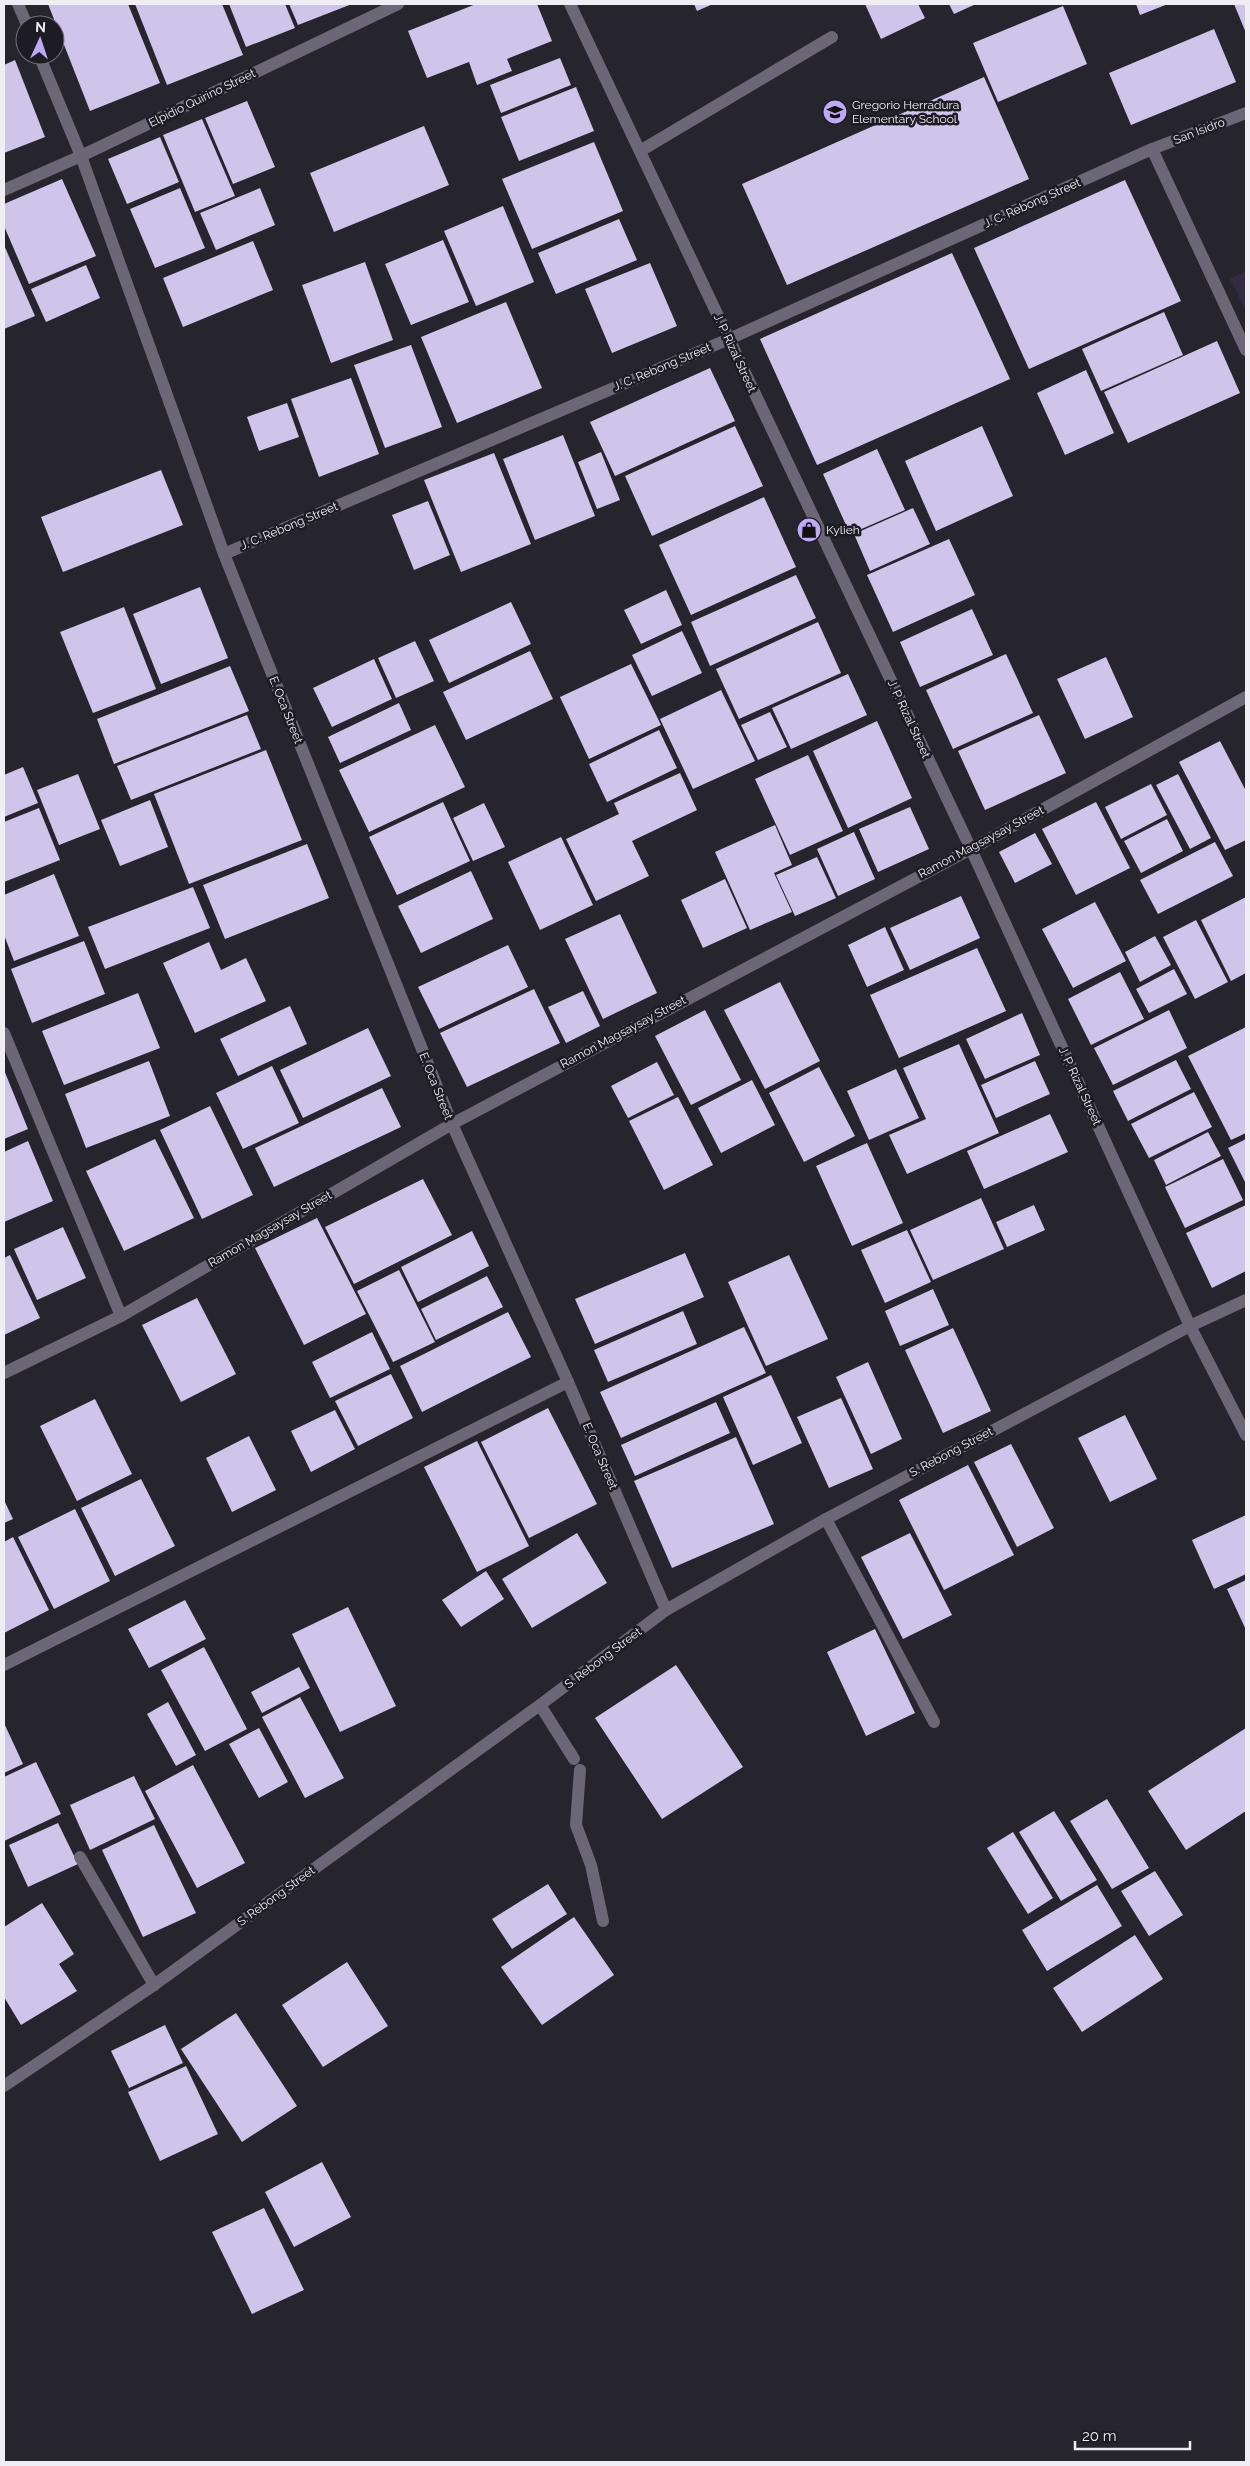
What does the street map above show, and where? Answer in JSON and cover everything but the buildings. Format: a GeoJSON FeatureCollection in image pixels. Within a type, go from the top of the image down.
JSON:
{"type":"FeatureCollection","features":[{"type":"Feature","properties":{"kind":"street","name":"Elpidio Quirino Street"},"geometry":{"type":"LineString","coordinates":[[4,190],[81,156],[398,4]]}},
{"type":"Feature","properties":{"kind":"street","name":"J. P. Rizal Street"},"geometry":{"type":"LineString","coordinates":[[570,4],[971,849],[1190,1326],[1246,1435]]}},
{"type":"Feature","properties":{"kind":"street"},"geometry":{"type":"LineString","coordinates":[[640,151],[832,37]]}},
{"type":"Feature","properties":{"kind":"street","name":"E. Oca Street"},"geometry":{"type":"LineString","coordinates":[[43,65],[81,156],[224,554],[452,1124],[568,1382],[666,1610]]}},
{"type":"Feature","properties":{"kind":"street","name":"San Isidro"},"geometry":{"type":"LineString","coordinates":[[1152,149],[1246,113]]}},
{"type":"Feature","properties":{"kind":"street"},"geometry":{"type":"LineString","coordinates":[[1152,149],[1246,350]]}},
{"type":"Feature","properties":{"kind":"street","name":"J. C. Rebong Street"},"geometry":{"type":"LineString","coordinates":[[224,554],[729,339],[1152,149]]}},
{"type":"Feature","properties":{"kind":"street","name":"Ramon Magsaysay Street"},"geometry":{"type":"LineString","coordinates":[[4,1373],[121,1316],[452,1124],[971,849],[1246,697]]}},
{"type":"Feature","properties":{"kind":"street"},"geometry":{"type":"LineString","coordinates":[[4,1033],[121,1316]]}},
{"type":"Feature","properties":{"kind":"street","name":"S. Rebong Street"},"geometry":{"type":"LineString","coordinates":[[4,2084],[154,1985],[540,1705],[666,1610],[826,1519],[1190,1326],[1246,1300]]}},
{"type":"Feature","properties":{"kind":"street"},"geometry":{"type":"LineString","coordinates":[[4,1665],[568,1382]]}},
{"type":"Feature","properties":{"kind":"street"},"geometry":{"type":"LineString","coordinates":[[826,1519],[934,1722]]}},
{"type":"Feature","properties":{"kind":"street"},"geometry":{"type":"LineString","coordinates":[[540,1705],[577,1765],[576,1825],[591,1864],[603,1920]]}},
{"type":"Feature","properties":{"kind":"street"},"geometry":{"type":"LineString","coordinates":[[80,1858],[154,1985]]}},
{"type":"Feature","properties":{"kind":"shaded area"},"geometry":{"type":"Polygon","coordinates":[[[1246,271],[1246,311],[1230,279],[1246,271]]]}},
{"type":"Feature","properties":{"kind":"place","name":"Gregorio Herradura Elementary School"},"geometry":{"type":"Point","coordinates":[835,112]}},
{"type":"Feature","properties":{"kind":"place","name":"Kylieh"},"geometry":{"type":"Point","coordinates":[809,530]}}]}
